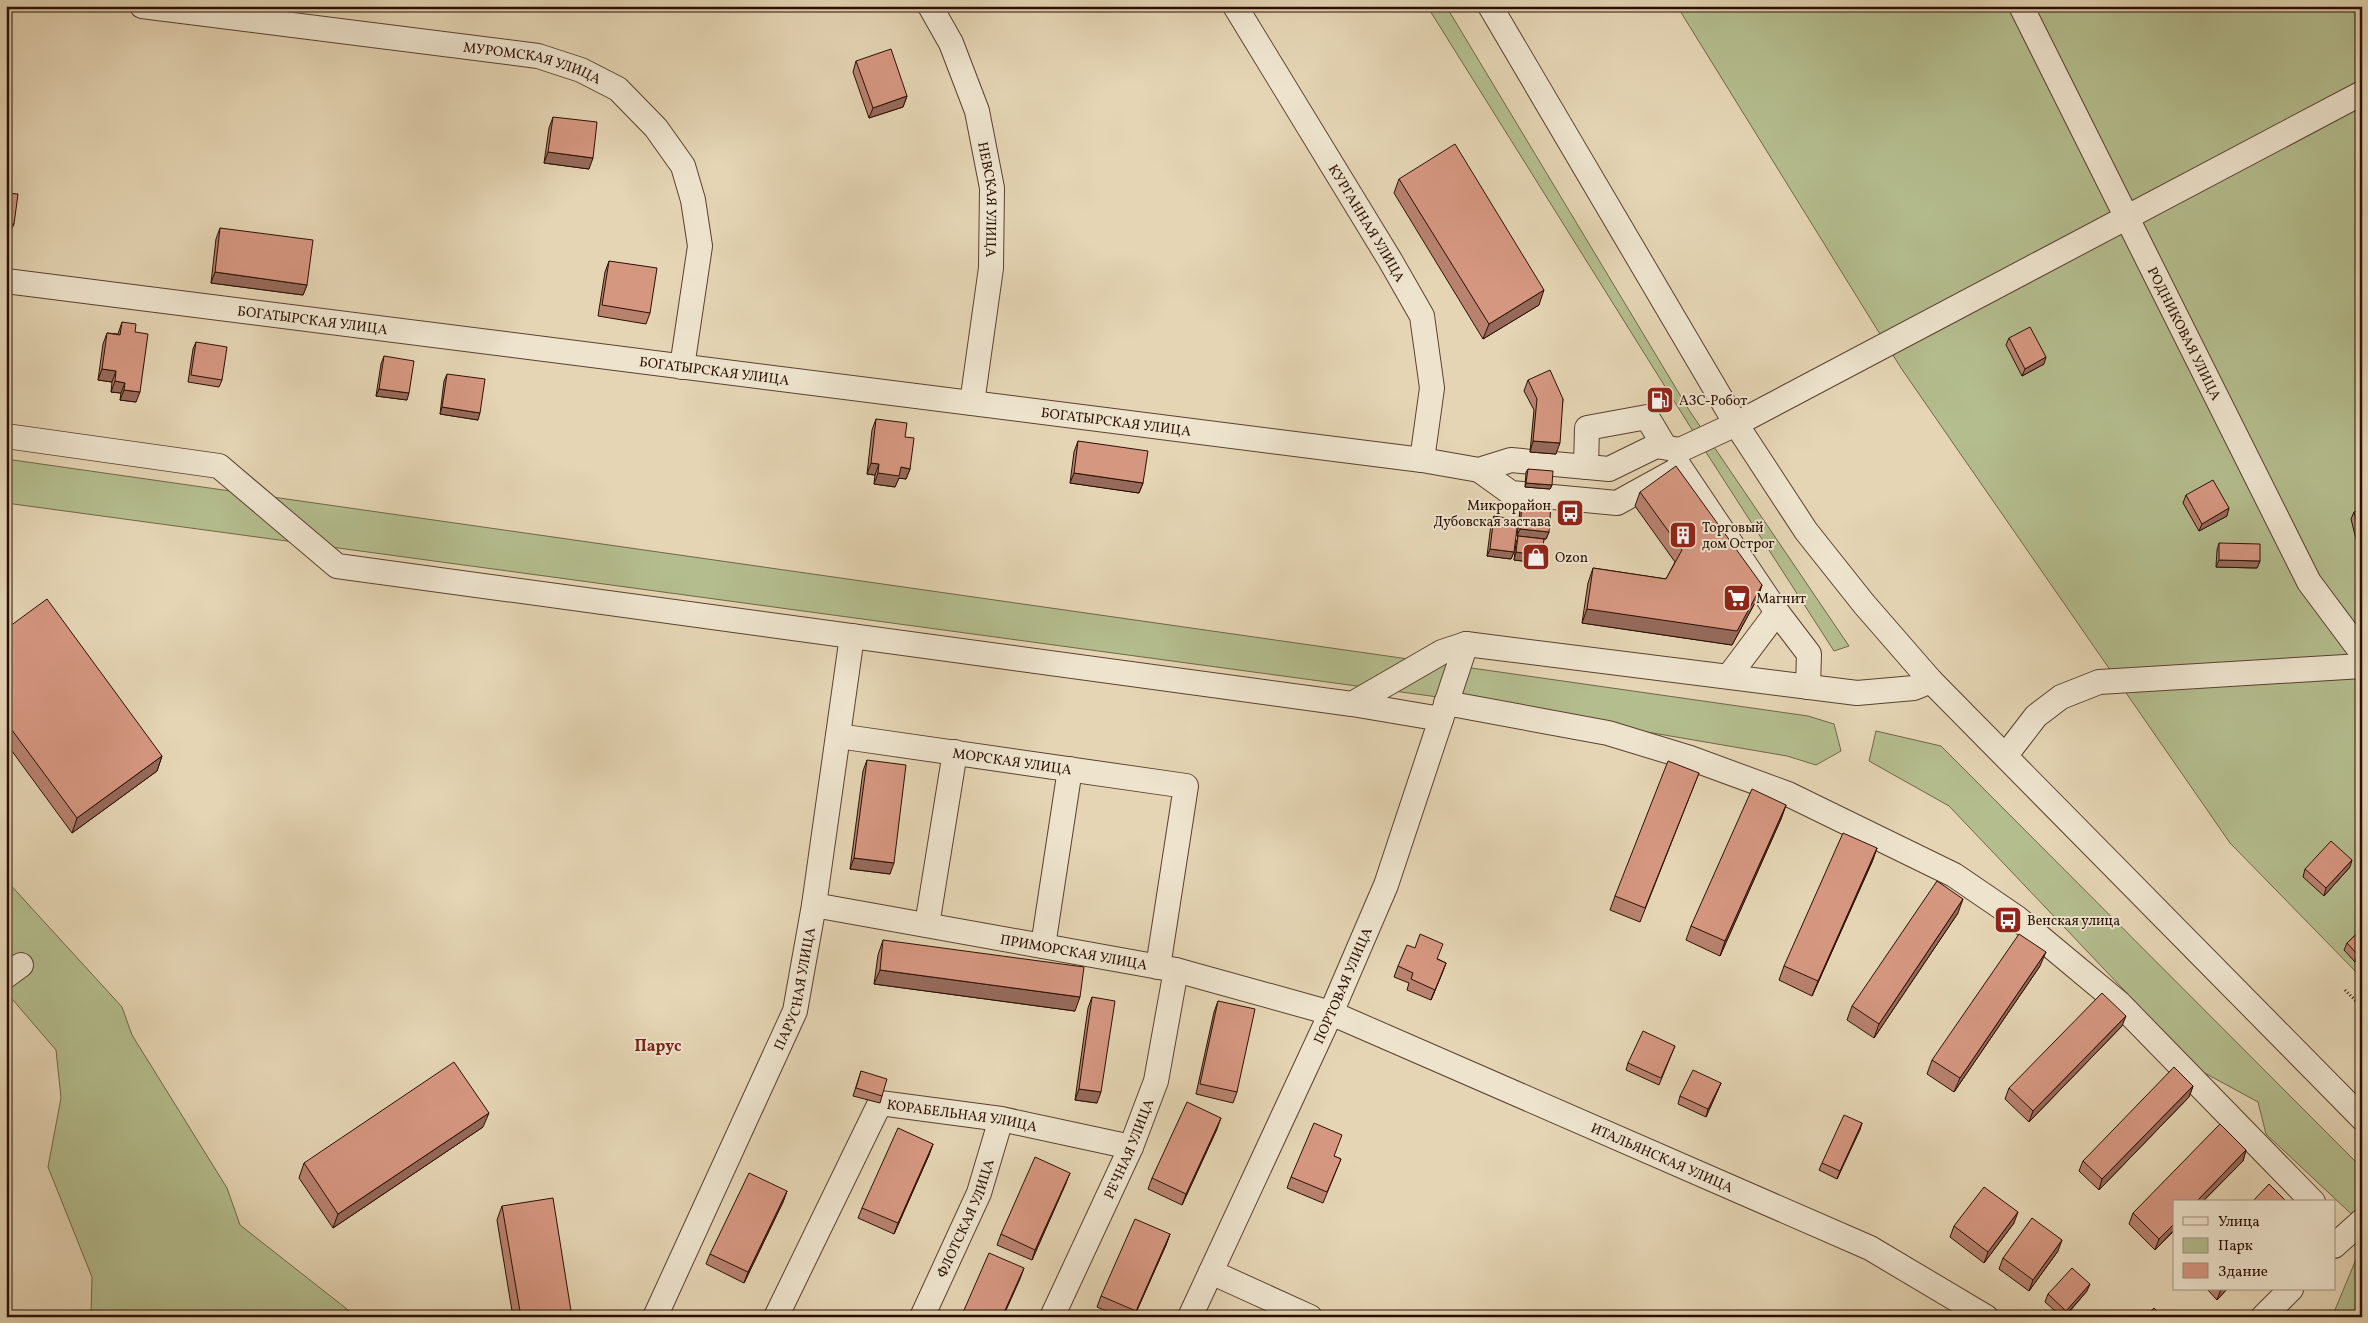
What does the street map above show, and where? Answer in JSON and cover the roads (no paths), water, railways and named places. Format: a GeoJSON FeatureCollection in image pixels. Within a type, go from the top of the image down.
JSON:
{"type":"FeatureCollection","features":[{"type":"Feature","properties":{"kind":"street","name":"МУРОМСКАЯ УЛИЦА"},"geometry":{"type":"LineString","coordinates":[[142,6],[538,56],[581,70],[618,90],[656,128],[683,166],[693,200],[700,246],[682,367]]}},
{"type":"Feature","properties":{"kind":"street","name":"НЕВСКАЯ УЛИЦА"},"geometry":{"type":"LineString","coordinates":[[930,6],[951,43],[977,111],[992,188],[991,268],[972,403]]}},
{"type":"Feature","properties":{"kind":"street","name":"КУРГАННАЯ УЛИЦА"},"geometry":{"type":"LineString","coordinates":[[1235,6],[1390,260],[1422,316],[1432,388],[1422,460]]}},
{"type":"Feature","properties":{"kind":"street"},"geometry":{"type":"LineString","coordinates":[[1490,6],[1736,424],[1806,531],[1864,604],[1930,681],[2006,755],[2362,1118]]}},
{"type":"Feature","properties":{"kind":"street","name":"РОДНИКОВАЯ УЛИЦА"},"geometry":{"type":"LineString","coordinates":[[2021,6],[2309,582],[2362,654]]}},
{"type":"Feature","properties":{"kind":"street"},"geometry":{"type":"LineString","coordinates":[[1675,455],[2362,93]]}},
{"type":"Feature","properties":{"kind":"street","name":"БОГАТЫРСКАЯ УЛИЦА"},"geometry":{"type":"LineString","coordinates":[[6,281],[1422,460],[1479,470]]}},
{"type":"Feature","properties":{"kind":"street"},"geometry":{"type":"LineString","coordinates":[[1586,467],[1587,428],[1647,417],[1675,455],[1777,612],[1809,654],[1808,686]]}},
{"type":"Feature","properties":{"kind":"street"},"geometry":{"type":"LineString","coordinates":[[6,436],[219,466],[337,566],[1352,704],[1443,711],[1608,733],[1690,758],[1788,794],[1954,875],[2017,918],[2119,1003],[2311,1200]]}},
{"type":"Feature","properties":{"kind":"street"},"geometry":{"type":"LineString","coordinates":[[1479,470],[1511,460],[1609,469],[1656,446],[1675,455]]}},
{"type":"Feature","properties":{"kind":"street"},"geometry":{"type":"LineString","coordinates":[[1479,470],[1511,493],[1617,503],[1673,473],[1675,455]]}},
{"type":"Feature","properties":{"kind":"street"},"geometry":{"type":"LineString","coordinates":[[1729,676],[1777,612]]}},
{"type":"Feature","properties":{"kind":"street","name":"ПАРУСНАЯ УЛИЦА"},"geometry":{"type":"LineString","coordinates":[[655,1317],[795,1010],[814,905],[852,636]]}},
{"type":"Feature","properties":{"kind":"street"},"geometry":{"type":"LineString","coordinates":[[1352,704],[1442,652],[1466,644],[1808,686],[1857,694],[1914,688],[1930,681]]}},
{"type":"Feature","properties":{"kind":"street","name":"ПОРТОВАЯ УЛИЦА"},"geometry":{"type":"LineString","coordinates":[[1190,1317],[1331,1012],[1386,885],[1466,644]]}},
{"type":"Feature","properties":{"kind":"street"},"geometry":{"type":"LineString","coordinates":[[2006,755],[2036,716],[2061,698],[2099,682],[2362,666]]}},
{"type":"Feature","properties":{"kind":"street","name":"МОРСКАЯ УЛИЦА"},"geometry":{"type":"LineString","coordinates":[[838,736],[1186,786]]}},
{"type":"Feature","properties":{"kind":"street"},"geometry":{"type":"LineString","coordinates":[[927,925],[955,752]]}},
{"type":"Feature","properties":{"kind":"street"},"geometry":{"type":"LineString","coordinates":[[1043,946],[1070,769]]}},
{"type":"Feature","properties":{"kind":"street","name":"РЕЧНАЯ УЛИЦА"},"geometry":{"type":"LineString","coordinates":[[1052,1317],[1131,1147],[1156,1081],[1186,786]]}},
{"type":"Feature","properties":{"kind":"street","name":"ПРИМОРСКАЯ УЛИЦА"},"geometry":{"type":"LineString","coordinates":[[814,905],[1167,968],[1331,1012]]}},
{"type":"Feature","properties":{"kind":"street","name":"ИТАЛЬЯНСКАЯ УЛИЦА"},"geometry":{"type":"LineString","coordinates":[[1331,1012],[1870,1248],[1986,1317]]}},
{"type":"Feature","properties":{"kind":"street","name":"КОРАБЕЛЬНАЯ УЛИЦА"},"geometry":{"type":"LineString","coordinates":[[776,1317],[880,1103],[1001,1119],[1131,1147]]}},
{"type":"Feature","properties":{"kind":"street","name":"ФЛОТСКАЯ УЛИЦА"},"geometry":{"type":"LineString","coordinates":[[922,1317],[979,1193],[1001,1119]]}},
{"type":"Feature","properties":{"kind":"street"},"geometry":{"type":"LineString","coordinates":[[1211,1272],[1310,1317]]}},
{"type":"Feature","properties":{"kind":"street"},"geometry":{"type":"LineString","coordinates":[[2263,1317],[2290,1290]]}},
{"type":"Feature","properties":{"kind":"place","name":"АЗС-Робот"},"geometry":{"type":"Point","coordinates":[1660,400]}},
{"type":"Feature","properties":{"kind":"place","name":"Микрорайон Дубовская застава"},"geometry":{"type":"Point","coordinates":[1570,513]}},
{"type":"Feature","properties":{"kind":"place","name":"Торговый дом Острог"},"geometry":{"type":"Point","coordinates":[1683,535]}},
{"type":"Feature","properties":{"kind":"place","name":"Ozon"},"geometry":{"type":"Point","coordinates":[1536,557]}},
{"type":"Feature","properties":{"kind":"place","name":"Магнит"},"geometry":{"type":"Point","coordinates":[1737,598]}},
{"type":"Feature","properties":{"kind":"place","name":"Венская улица"},"geometry":{"type":"Point","coordinates":[2008,920]}},
{"type":"Feature","properties":{"kind":"district","name":"Парус"},"geometry":{"type":"Point","coordinates":[658,1045]}}]}
